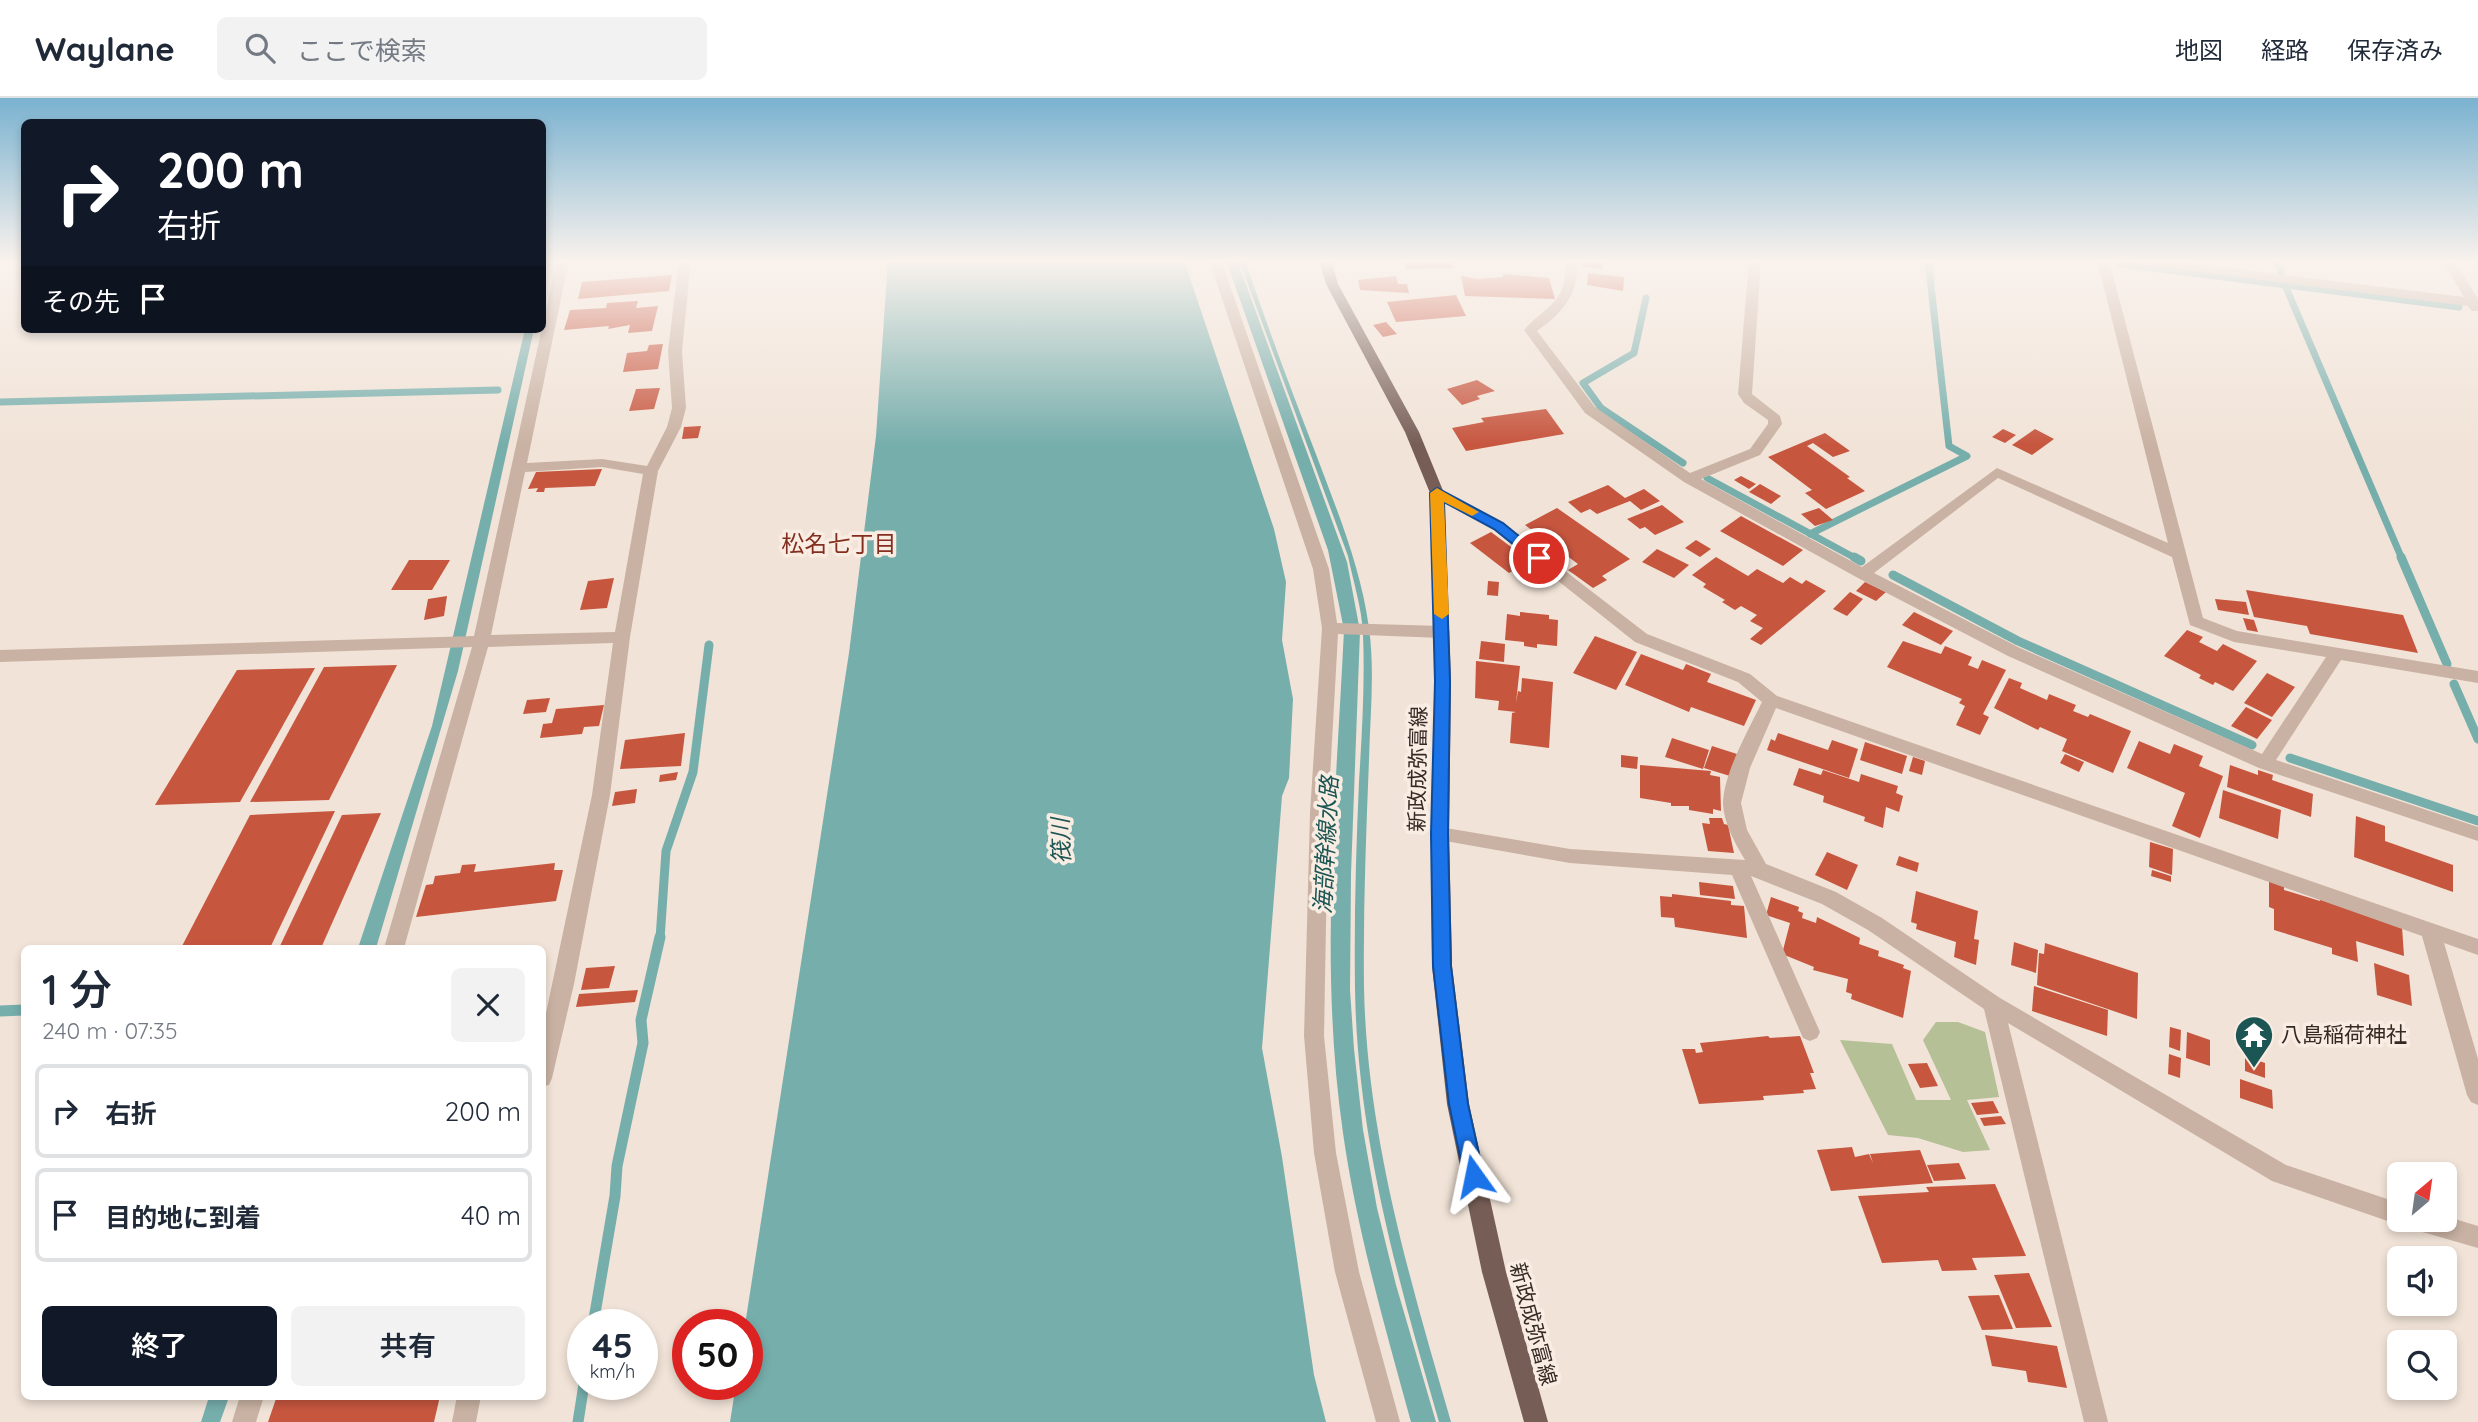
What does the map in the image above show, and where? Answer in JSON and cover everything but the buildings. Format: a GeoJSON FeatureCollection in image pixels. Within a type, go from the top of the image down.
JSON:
{"type":"FeatureCollection","features":[{"type":"Feature","properties":{"kind":"main road","name":"新政成弥富線"},"geometry":{"type":"LineString","coordinates":[[1351,322],[1412,432],[1437,493],[1442,632],[1442,966],[1458,1104],[1494,1272],[1536,1422]]}},
{"type":"Feature","properties":{"kind":"street"},"geometry":{"type":"LineString","coordinates":[[395,945],[476,643],[519,468],[550,322]]}},
{"type":"Feature","properties":{"kind":"street"},"geometry":{"type":"LineString","coordinates":[[546,1061],[601,795],[622,637],[651,471],[674,426],[679,408],[675,351],[678,322]]}},
{"type":"Feature","properties":{"kind":"street"},"geometry":{"type":"LineString","coordinates":[[1236,322],[1321,569],[1334,628],[1319,813],[1314,1036],[1325,1153],[1347,1272],[1388,1422]]}},
{"type":"Feature","properties":{"kind":"street"},"geometry":{"type":"LineString","coordinates":[[1541,322],[1530,330],[1590,410],[1689,479],[2014,652],[2264,763],[2478,834]]}},
{"type":"Feature","properties":{"kind":"street"},"geometry":{"type":"LineString","coordinates":[[1689,479],[1755,452],[1775,424],[1775,419],[1745,394],[1750,322]]}},
{"type":"Feature","properties":{"kind":"street"},"geometry":{"type":"LineString","coordinates":[[2119,322],[2196,621],[2234,636],[2478,677]]}},
{"type":"Feature","properties":{"kind":"street"},"geometry":{"type":"LineString","coordinates":[[519,468],[602,463],[651,471]]}},
{"type":"Feature","properties":{"kind":"street"},"geometry":{"type":"LineString","coordinates":[[1863,574],[1997,472],[2179,554]]}},
{"type":"Feature","properties":{"kind":"street"},"geometry":{"type":"LineString","coordinates":[[1437,493],[1498,526],[1641,638],[1744,678],[1771,700],[2478,947]]}},
{"type":"Feature","properties":{"kind":"street"},"geometry":{"type":"LineString","coordinates":[[1334,628],[1442,632]]}},
{"type":"Feature","properties":{"kind":"street"},"geometry":{"type":"LineString","coordinates":[[0,656],[622,637]]}},
{"type":"Feature","properties":{"kind":"street"},"geometry":{"type":"LineString","coordinates":[[2264,763],[2337,653]]}},
{"type":"Feature","properties":{"kind":"street"},"geometry":{"type":"LineString","coordinates":[[1759,869],[1737,828],[1731,802],[1754,737],[1771,700]]}},
{"type":"Feature","properties":{"kind":"street"},"geometry":{"type":"LineString","coordinates":[[1440,834],[1570,856],[1759,869],[1829,898],[1875,923],[1993,1004],[2280,1174],[2387,1210]]}},
{"type":"Feature","properties":{"kind":"street"},"geometry":{"type":"LineString","coordinates":[[1738,868],[1811,1032]]}},
{"type":"Feature","properties":{"kind":"street"},"geometry":{"type":"LineString","coordinates":[[2430,929],[2478,1094]]}},
{"type":"Feature","properties":{"kind":"street"},"geometry":{"type":"LineString","coordinates":[[1993,1004],[2096,1422]]}},
{"type":"Feature","properties":{"kind":"street"},"geometry":{"type":"LineString","coordinates":[[2457,1231],[2478,1237]]}},
{"type":"Feature","properties":{"kind":"street"},"geometry":{"type":"LineString","coordinates":[[244,1422],[251,1400]]}},
{"type":"Feature","properties":{"kind":"street"},"geometry":{"type":"LineString","coordinates":[[464,1422],[469,1400]]}},
{"type":"Feature","properties":{"kind":"green space"},"geometry":{"type":"Polygon","coordinates":[[[1936,1022],[1958,1022],[1985,1032],[1999,1097],[1967,1100],[1990,1150],[1963,1152],[1918,1138],[1888,1135],[1840,1040],[1892,1044],[1916,1100],[1951,1100],[1923,1040],[1936,1022]]]}},
{"type":"Feature","properties":{"kind":"water","name":"筏川"},"geometry":{"type":"Polygon","coordinates":[[[884,322],[1205,322],[1274,529],[1286,582],[1282,640],[1293,699],[1289,778],[1282,796],[1262,1048],[1282,1157],[1314,1375],[1326,1422],[730,1422],[733,1400],[763,1400],[763,1309],[747,1309],[849,653],[876,436],[884,322]]]}},
{"type":"Feature","properties":{"kind":"water"},"geometry":{"type":"Polygon","coordinates":[[[1248,322],[1260,322],[1347,562],[1360,631],[1351,874],[1350,990],[1354,1049],[1363,1130],[1377,1208],[1396,1285],[1436,1422],[1411,1422],[1364,1242],[1343,1133],[1336,1071],[1331,945],[1334,819],[1344,630],[1328,550],[1248,322]]]}},
{"type":"Feature","properties":{"kind":"water"},"geometry":{"type":"Polygon","coordinates":[[[1262,322],[1267,322],[1341,520],[1355,562],[1369,628],[1372,678],[1364,931],[1367,1044],[1373,1099],[1393,1208],[1451,1422],[1439,1422],[1409,1315],[1382,1208],[1363,1099],[1355,962],[1363,634],[1348,556],[1262,322]]]}},
{"type":"Feature","properties":{"kind":"water"},"geometry":{"type":"Polygon","coordinates":[[[524,333],[533,333],[458,671],[377,945],[359,945],[432,726],[524,333]]]}},
{"type":"Feature","properties":{"kind":"water"},"geometry":{"type":"Polygon","coordinates":[[[208,1400],[228,1400],[220,1422],[201,1422],[208,1400]]]}},
{"type":"Feature","properties":{"kind":"waterway"},"geometry":{"type":"LineString","coordinates":[[1641,322],[1634,353],[1583,383],[1601,408],[1683,463]]}},
{"type":"Feature","properties":{"kind":"waterway"},"geometry":{"type":"LineString","coordinates":[[1810,534],[1967,456],[1949,446],[1935,322]]}},
{"type":"Feature","properties":{"kind":"waterway"},"geometry":{"type":"LineString","coordinates":[[2301,322],[2402,559]]}},
{"type":"Feature","properties":{"kind":"waterway"},"geometry":{"type":"LineString","coordinates":[[0,402],[498,390]]}},
{"type":"Feature","properties":{"kind":"waterway"},"geometry":{"type":"LineString","coordinates":[[1707,478],[1810,534]]}},
{"type":"Feature","properties":{"kind":"waterway"},"geometry":{"type":"LineString","coordinates":[[1810,534],[1857,559]]}},
{"type":"Feature","properties":{"kind":"waterway"},"geometry":{"type":"LineString","coordinates":[[1854,557],[1861,561]]}},
{"type":"Feature","properties":{"kind":"waterway"},"geometry":{"type":"LineString","coordinates":[[2401,557],[2447,664]]}},
{"type":"Feature","properties":{"kind":"waterway"},"geometry":{"type":"LineString","coordinates":[[1893,575],[2018,641],[2252,745]]}},
{"type":"Feature","properties":{"kind":"waterway"},"geometry":{"type":"LineString","coordinates":[[660,939],[666,851],[693,772],[709,645]]}},
{"type":"Feature","properties":{"kind":"waterway"},"geometry":{"type":"LineString","coordinates":[[2454,684],[2478,739]]}},
{"type":"Feature","properties":{"kind":"waterway"},"geometry":{"type":"LineString","coordinates":[[2290,758],[2478,821]]}},
{"type":"Feature","properties":{"kind":"waterway"},"geometry":{"type":"LineString","coordinates":[[596,1309],[615,1196],[617,1166],[643,1043],[641,1020],[660,937]]}},
{"type":"Feature","properties":{"kind":"waterway"},"geometry":{"type":"LineString","coordinates":[[0,1011],[21,1010]]}},
{"type":"Feature","properties":{"kind":"waterway"},"geometry":{"type":"LineString","coordinates":[[578,1422],[581,1400]]}},
{"type":"Feature","properties":{"kind":"slow traffic"},"geometry":{"type":"LineString","coordinates":[[1442,614],[1437,493],[1472,512]]}},
{"type":"Feature","properties":{"kind":"place","name":"八島稲荷神社"},"geometry":{"type":"Point","coordinates":[2254,1069]}},
{"type":"Feature","properties":{"kind":"district","name":"松名七丁目"},"geometry":{"type":"Point","coordinates":[839,544]}},
{"type":"Feature","properties":{"kind":"route"},"geometry":{"type":"LineString","coordinates":[[1474,1176],[1458,1104],[1442,966],[1440,834],[1443,681],[1437,493],[1498,526],[1539,558]]}},
{"type":"Feature","properties":{"kind":"water label","name":"海部幹線水路"},"geometry":{"type":"Point","coordinates":[1326,845]}}]}
